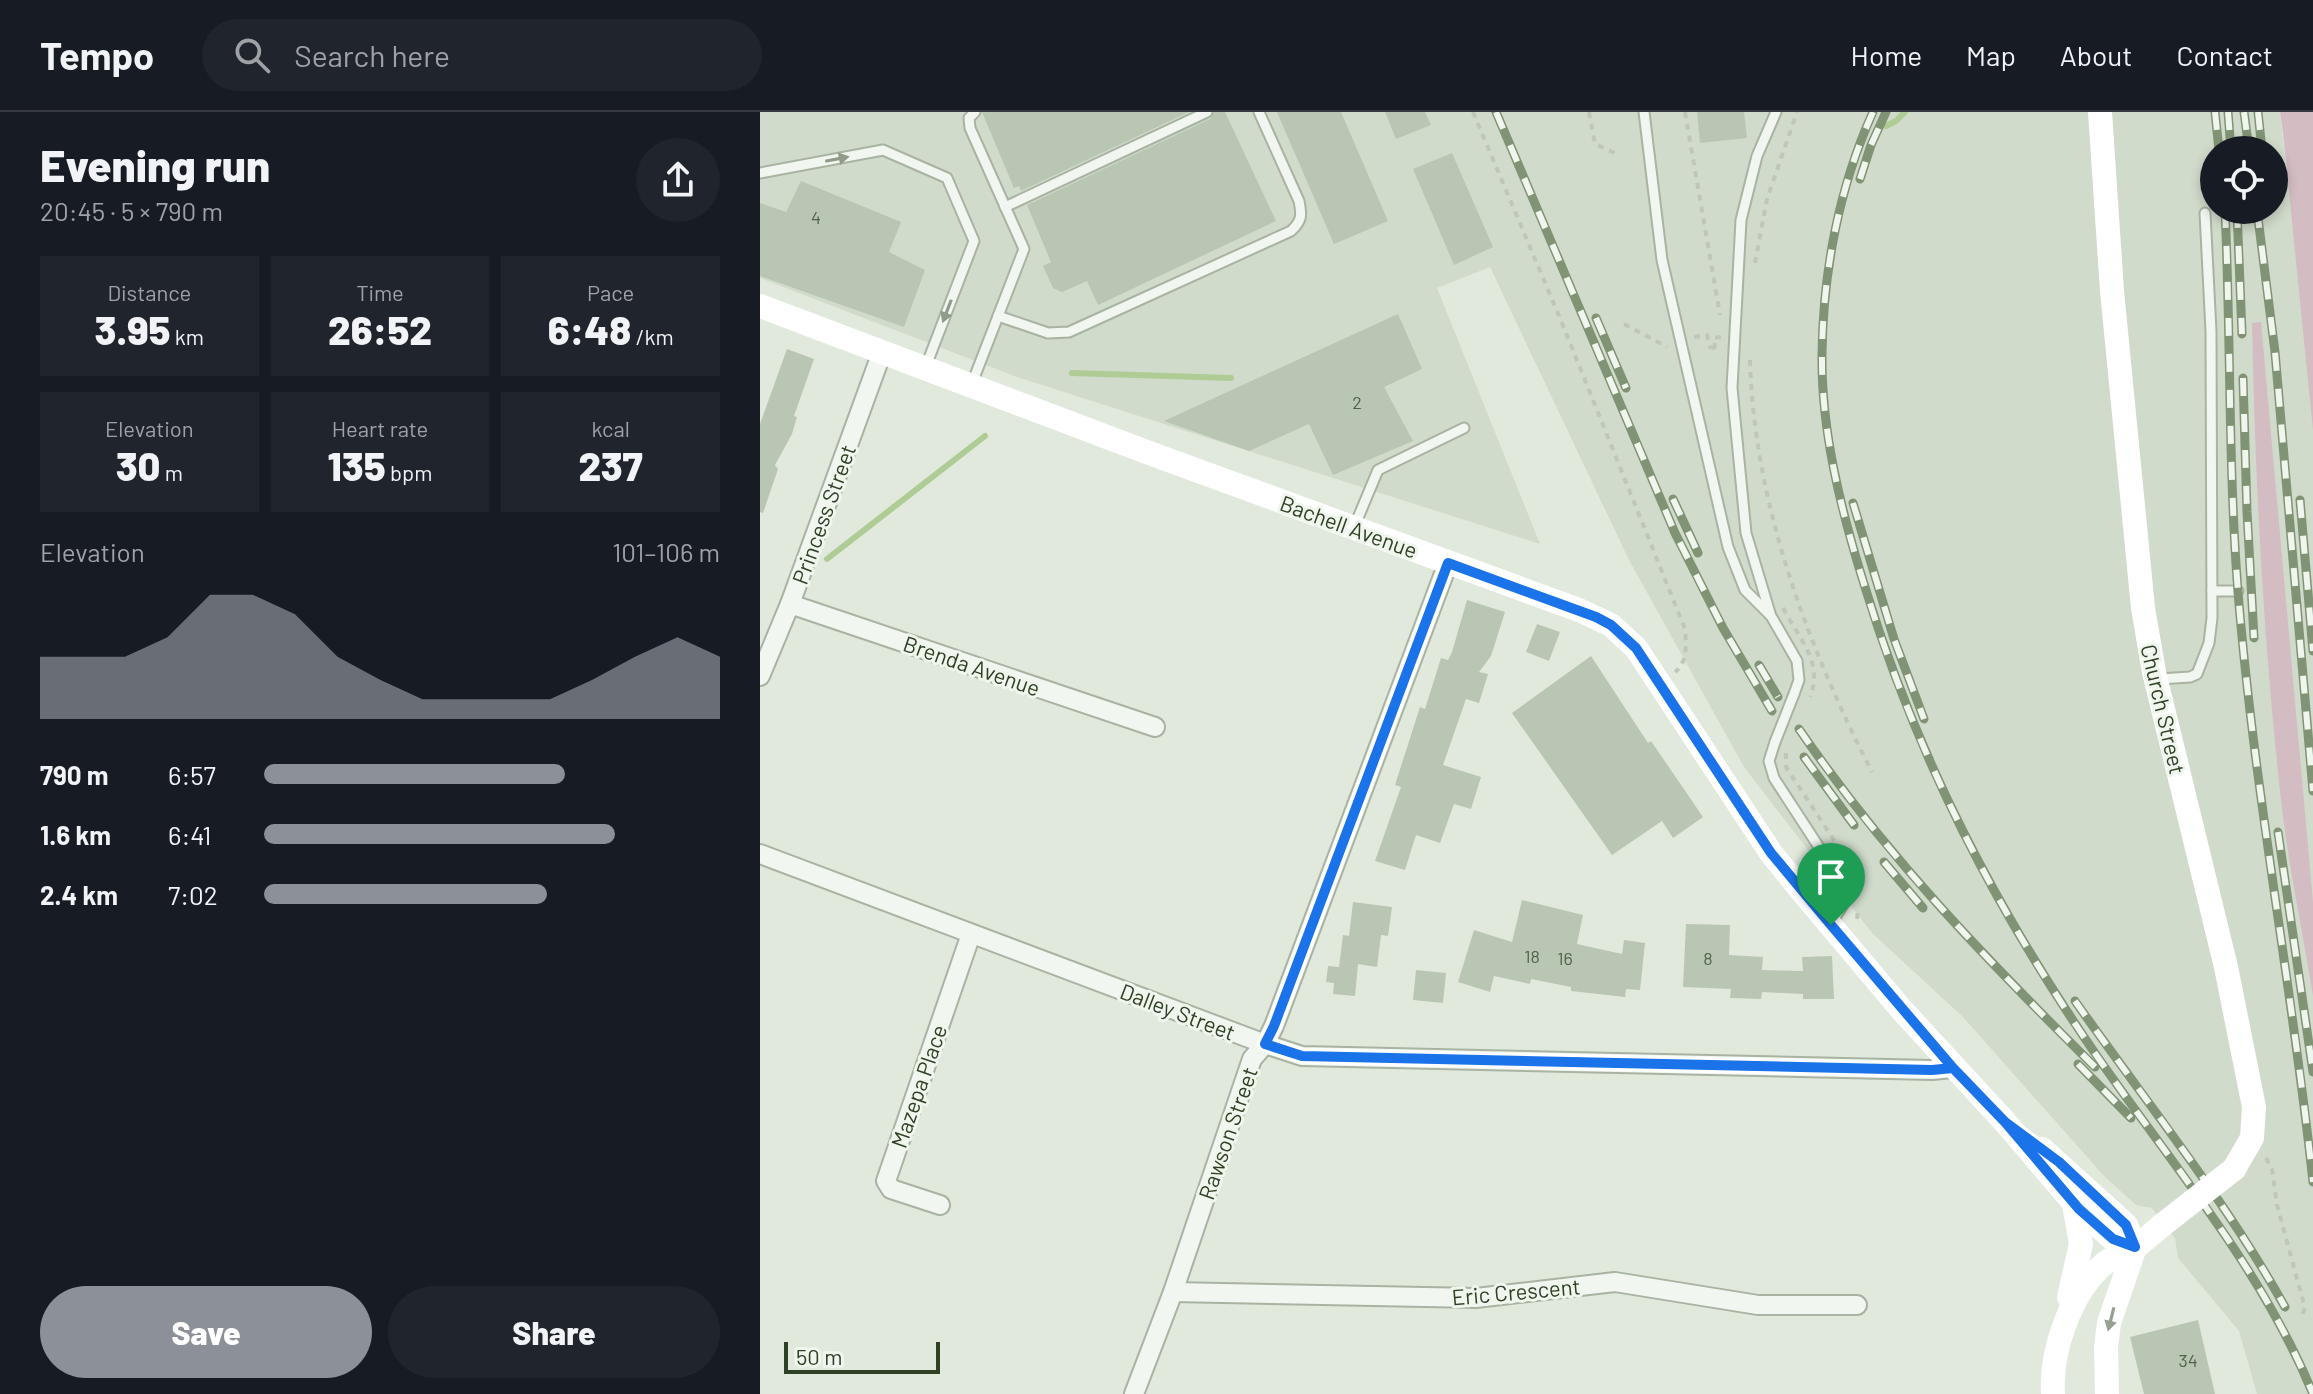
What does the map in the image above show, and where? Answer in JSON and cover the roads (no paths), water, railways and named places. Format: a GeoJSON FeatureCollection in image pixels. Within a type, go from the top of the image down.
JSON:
{"type":"FeatureCollection","features":[{"type":"Feature","properties":{"kind":"main road","name":"Church Street"},"geometry":{"type":"LineString","coordinates":[[2100,112],[2112,291],[2141,592],[2156,679],[2235,1008],[2254,1107],[2253,1134],[2247,1151],[2234,1169],[2135,1247]]}},
{"type":"Feature","properties":{"kind":"main road","name":"Bachell Avenue"},"geometry":{"type":"LineString","coordinates":[[760,306],[1579,610],[1611,625],[1636,648],[1771,853],[1831,925],[2073,1202],[2113,1239],[2135,1247]]}},
{"type":"Feature","properties":{"kind":"main road","name":"Bachell Avenue"},"geometry":{"type":"LineString","coordinates":[[2005,1122],[2059,1162],[2126,1225],[2135,1247]]}},
{"type":"Feature","properties":{"kind":"main road"},"geometry":{"type":"LineString","coordinates":[[2053,1394],[2057,1344],[2080,1253],[2080,1229],[2073,1202]]}},
{"type":"Feature","properties":{"kind":"main road"},"geometry":{"type":"LineString","coordinates":[[2057,1344],[2092,1275],[2114,1256],[2135,1247]]}},
{"type":"Feature","properties":{"kind":"main road"},"geometry":{"type":"LineString","coordinates":[[2107,1394],[2109,1323],[2135,1247]]}},
{"type":"Feature","properties":{"kind":"street","name":"Princess Street"},"geometry":{"type":"LineString","coordinates":[[760,676],[790,604],[882,352]]}},
{"type":"Feature","properties":{"kind":"street","name":"Rawson Street"},"geometry":{"type":"LineString","coordinates":[[1134,1394],[1173,1292],[1252,1059],[1265,1044],[1274,1026],[1448,563]]}},
{"type":"Feature","properties":{"kind":"street","name":"Brenda Avenue"},"geometry":{"type":"LineString","coordinates":[[790,604],[1155,727]]}},
{"type":"Feature","properties":{"kind":"street","name":"Dalley Street"},"geometry":{"type":"LineString","coordinates":[[760,854],[1302,1056],[1953,1068]]}},
{"type":"Feature","properties":{"kind":"street","name":"Mazepa Place"},"geometry":{"type":"LineString","coordinates":[[940,1205],[891,1189],[886,1181],[971,934]]}},
{"type":"Feature","properties":{"kind":"street","name":"Eric Crescent"},"geometry":{"type":"LineString","coordinates":[[1173,1292],[1476,1298],[1615,1282],[1758,1305],[1857,1305]]}},
{"type":"Feature","properties":{"kind":"lane"},"geometry":{"type":"LineString","coordinates":[[971,386],[1024,249],[970,128],[969,118],[975,112]]}},
{"type":"Feature","properties":{"kind":"lane"},"geometry":{"type":"LineString","coordinates":[[1005,207],[1207,112]]}},
{"type":"Feature","properties":{"kind":"lane"},"geometry":{"type":"LineString","coordinates":[[998,316],[1048,333],[1069,332],[1291,231],[1300,223],[1302,214],[1299,201],[1259,112]]}},
{"type":"Feature","properties":{"kind":"lane"},"geometry":{"type":"LineString","coordinates":[[1644,112],[1662,260],[1728,547],[1745,590],[1771,616]]}},
{"type":"Feature","properties":{"kind":"lane"},"geometry":{"type":"LineString","coordinates":[[1776,112],[1757,156],[1741,220],[1734,350],[1734,418],[1746,533],[1771,616],[1797,661],[1799,680],[1769,761],[1774,778],[1843,884],[1844,903],[1831,925]]}},
{"type":"Feature","properties":{"kind":"lane"},"geometry":{"type":"LineString","coordinates":[[760,173],[883,150],[947,178],[974,241],[926,368]]}},
{"type":"Feature","properties":{"kind":"lane"},"geometry":{"type":"LineString","coordinates":[[2156,679],[2197,674],[2209,643],[2212,591],[2211,331],[2206,224]]}},
{"type":"Feature","properties":{"kind":"lane"},"geometry":{"type":"LineString","coordinates":[[1354,528],[1378,470],[1464,428]]}},
{"type":"Feature","properties":{"kind":"lane"},"geometry":{"type":"LineString","coordinates":[[2212,591],[2238,591]]}},
{"type":"Feature","properties":{"kind":"waterway"},"geometry":{"type":"LineString","coordinates":[[1886,126],[1905,112]]}},
{"type":"Feature","properties":{"kind":"waterway"},"geometry":{"type":"LineString","coordinates":[[1072,373],[1231,378]]}},
{"type":"Feature","properties":{"kind":"waterway"},"geometry":{"type":"LineString","coordinates":[[827,559],[985,436]]}},
{"type":"Feature","properties":{"kind":"railway"},"geometry":{"type":"LineString","coordinates":[[1496,112],[1675,533],[1723,628],[1772,711]]}},
{"type":"Feature","properties":{"kind":"railway"},"geometry":{"type":"LineString","coordinates":[[1873,112],[1851,170],[1835,230],[1826,292],[1822,354],[1825,412],[1840,499],[1885,648],[1934,771],[1993,889],[2099,1059],[2243,1262],[2292,1348],[2313,1394]]}},
{"type":"Feature","properties":{"kind":"railway"},"geometry":{"type":"LineString","coordinates":[[1860,179],[1886,112]]}},
{"type":"Feature","properties":{"kind":"railway"},"geometry":{"type":"LineString","coordinates":[[2215,112],[2218,136]]}},
{"type":"Feature","properties":{"kind":"railway"},"geometry":{"type":"LineString","coordinates":[[2228,112],[2230,136]]}},
{"type":"Feature","properties":{"kind":"railway"},"geometry":{"type":"LineString","coordinates":[[2244,112],[2247,136]]}},
{"type":"Feature","properties":{"kind":"railway"},"geometry":{"type":"LineString","coordinates":[[2258,112],[2261,136]]}},
{"type":"Feature","properties":{"kind":"railway"},"geometry":{"type":"LineString","coordinates":[[2225,224],[2238,592],[2254,740],[2313,1182]]}},
{"type":"Feature","properties":{"kind":"railway"},"geometry":{"type":"LineString","coordinates":[[2238,224],[2242,334]]}},
{"type":"Feature","properties":{"kind":"railway"},"geometry":{"type":"LineString","coordinates":[[2259,224],[2275,352],[2313,791]]}},
{"type":"Feature","properties":{"kind":"railway"},"geometry":{"type":"LineString","coordinates":[[1596,318],[1626,388]]}},
{"type":"Feature","properties":{"kind":"railway"},"geometry":{"type":"LineString","coordinates":[[2243,378],[2254,638]]}},
{"type":"Feature","properties":{"kind":"railway"},"geometry":{"type":"LineString","coordinates":[[1673,499],[1698,553]]}},
{"type":"Feature","properties":{"kind":"railway"},"geometry":{"type":"LineString","coordinates":[[2300,500],[2313,651]]}},
{"type":"Feature","properties":{"kind":"railway"},"geometry":{"type":"LineString","coordinates":[[1853,503],[1894,639],[1924,719]]}},
{"type":"Feature","properties":{"kind":"railway"},"geometry":{"type":"LineString","coordinates":[[1759,665],[1778,697]]}},
{"type":"Feature","properties":{"kind":"railway"},"geometry":{"type":"LineString","coordinates":[[1799,729],[1832,776],[1902,863],[2015,986],[2095,1067]]}},
{"type":"Feature","properties":{"kind":"railway"},"geometry":{"type":"LineString","coordinates":[[1804,757],[1854,825]]}},
{"type":"Feature","properties":{"kind":"railway"},"geometry":{"type":"LineString","coordinates":[[2278,832],[2313,1072]]}},
{"type":"Feature","properties":{"kind":"railway"},"geometry":{"type":"LineString","coordinates":[[1884,862],[1923,908]]}},
{"type":"Feature","properties":{"kind":"railway"},"geometry":{"type":"LineString","coordinates":[[2075,1001],[2211,1189],[2285,1307]]}},
{"type":"Feature","properties":{"kind":"railway"},"geometry":{"type":"LineString","coordinates":[[2078,1064],[2131,1118]]}}]}
